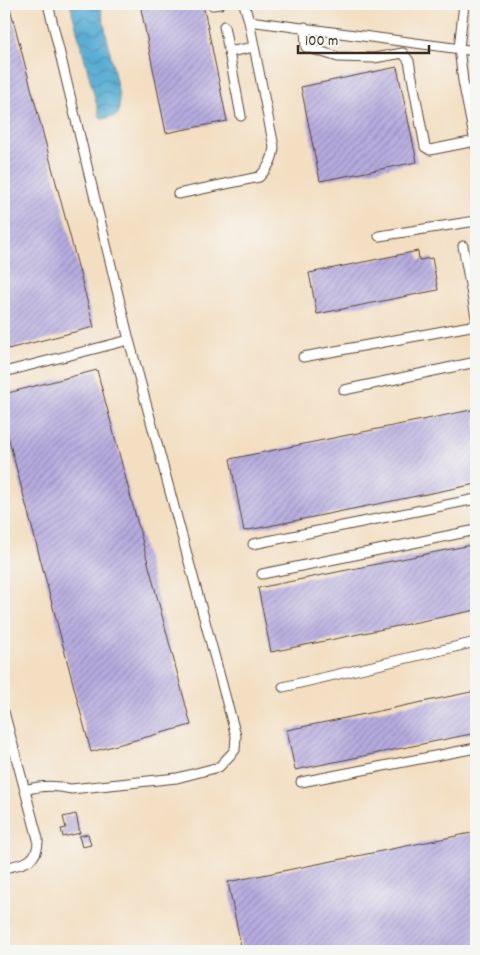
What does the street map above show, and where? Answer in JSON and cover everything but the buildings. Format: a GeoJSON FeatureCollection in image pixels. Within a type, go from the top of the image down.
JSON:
{"type":"FeatureCollection","features":[{"type":"Feature","properties":{"kind":"street"},"geometry":{"type":"LineString","coordinates":[[25,790],[38,786],[57,785],[71,789],[177,778],[219,767],[235,750],[236,736],[129,340],[48,4]]}},
{"type":"Feature","properties":{"kind":"street"},"geometry":{"type":"LineString","coordinates":[[178,194],[259,177],[268,167],[273,156],[274,147],[244,4]]}},
{"type":"Feature","properties":{"kind":"street"},"geometry":{"type":"LineString","coordinates":[[404,41],[403,53],[409,61],[425,147],[430,150],[476,144],[463,81],[459,48],[464,4]]}},
{"type":"Feature","properties":{"kind":"street"},"geometry":{"type":"LineString","coordinates":[[248,21],[476,51]]}},
{"type":"Feature","properties":{"kind":"street"},"geometry":{"type":"LineString","coordinates":[[224,26],[241,116]]}},
{"type":"Feature","properties":{"kind":"street"},"geometry":{"type":"LineString","coordinates":[[306,28],[306,47],[338,57],[374,58],[403,53]]}},
{"type":"Feature","properties":{"kind":"street"},"geometry":{"type":"LineString","coordinates":[[229,52],[254,47]]}},
{"type":"Feature","properties":{"kind":"street"},"geometry":{"type":"LineString","coordinates":[[379,236],[476,221]]}},
{"type":"Feature","properties":{"kind":"street"},"geometry":{"type":"LineString","coordinates":[[462,246],[476,317]]}},
{"type":"Feature","properties":{"kind":"street"},"geometry":{"type":"LineString","coordinates":[[303,357],[476,325]]}},
{"type":"Feature","properties":{"kind":"street"},"geometry":{"type":"LineString","coordinates":[[4,372],[129,340]]}},
{"type":"Feature","properties":{"kind":"street"},"geometry":{"type":"LineString","coordinates":[[344,390],[476,362]]}},
{"type":"Feature","properties":{"kind":"street"},"geometry":{"type":"LineString","coordinates":[[253,544],[476,499]]}},
{"type":"Feature","properties":{"kind":"street"},"geometry":{"type":"LineString","coordinates":[[262,574],[476,530]]}},
{"type":"Feature","properties":{"kind":"street"},"geometry":{"type":"LineString","coordinates":[[283,687],[476,642]]}},
{"type":"Feature","properties":{"kind":"street"},"geometry":{"type":"LineString","coordinates":[[4,712],[38,839],[36,856],[19,865],[4,868]]}},
{"type":"Feature","properties":{"kind":"street"},"geometry":{"type":"LineString","coordinates":[[302,782],[476,748]]}},
{"type":"Feature","properties":{"kind":"water"},"geometry":{"type":"Polygon","coordinates":[[[70,4],[100,4],[119,96],[119,112],[116,116],[103,119],[100,117],[70,4]]]}}]}
